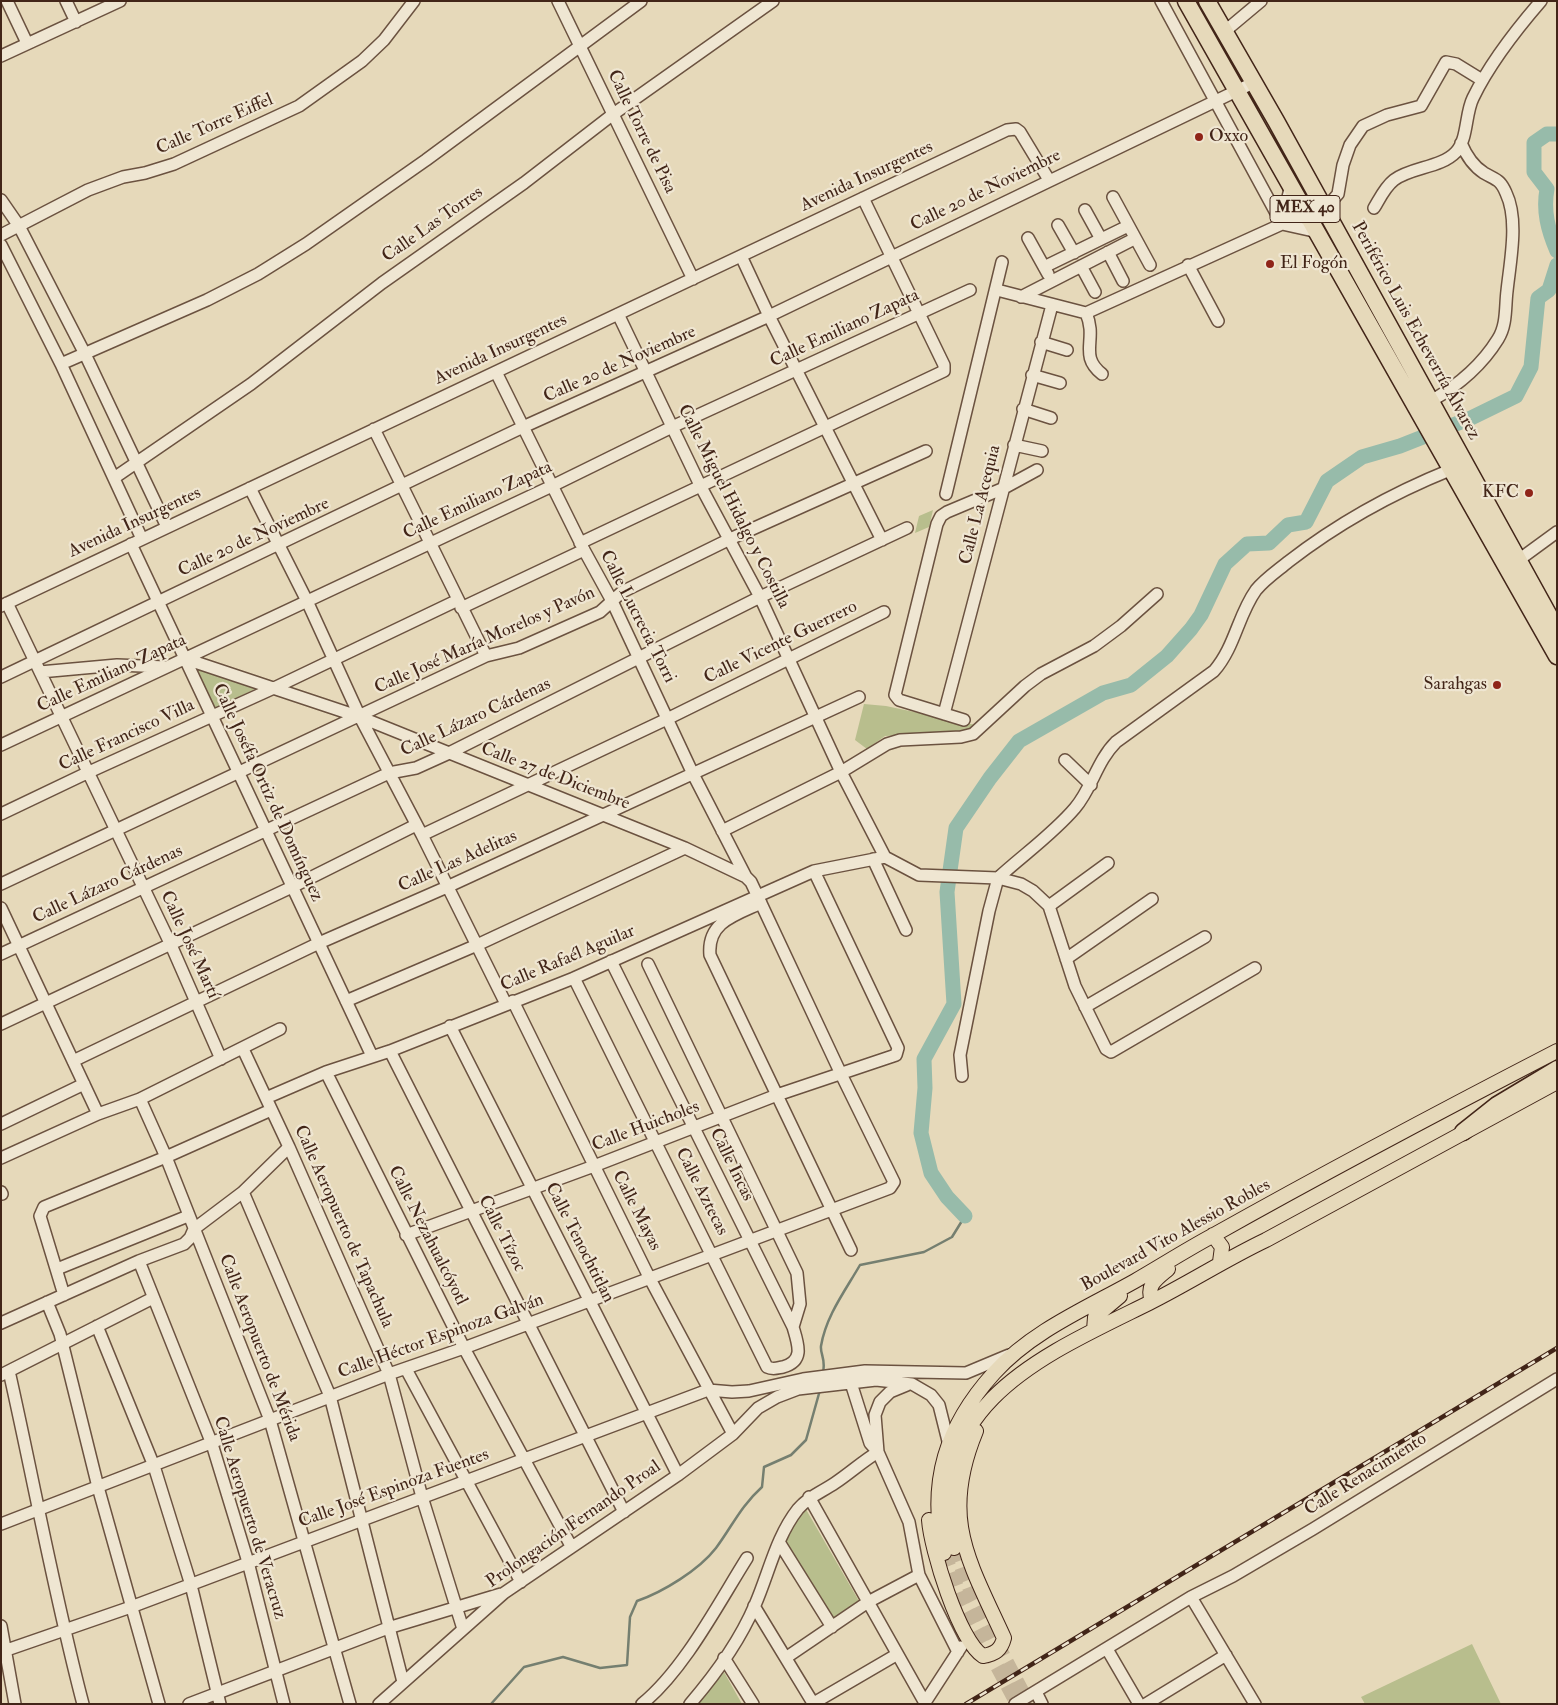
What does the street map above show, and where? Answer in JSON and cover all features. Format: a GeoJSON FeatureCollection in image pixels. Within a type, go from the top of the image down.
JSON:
{"type":"FeatureCollection","features":[{"type":"Feature","properties":{"kind":"highway","name":"Periférico Luis Echeverría Álvarez"},"geometry":{"type":"LineString","coordinates":[[1186,1],[1318,232],[1430,410]]}},
{"type":"Feature","properties":{"kind":"highway","name":"Periférico Luis Echeverría Álvarez"},"geometry":{"type":"LineString","coordinates":[[1207,1],[1325,209],[1430,410],[1449,451],[1520,559],[1557,630]]}},
{"type":"Feature","properties":{"kind":"highway","name":"Periférico Luis Echeverría Álvarez"},"geometry":{"type":"LineString","coordinates":[[1449,451],[1450,470],[1557,656]]}},
{"type":"Feature","properties":{"kind":"highway"},"geometry":{"type":"LineString","coordinates":[[1463,1132],[1497,1105],[1557,1069]]}},
{"type":"Feature","properties":{"kind":"main road","name":"Boulevard Vito Alessio Robles"},"geometry":{"type":"LineString","coordinates":[[1557,1050],[1213,1235],[1062,1321],[1013,1354],[980,1390],[960,1418],[948,1441],[938,1499],[938,1517],[949,1550],[948,1510],[953,1465],[965,1435],[988,1402],[1022,1371],[1094,1330],[1152,1301],[1220,1262],[1266,1240],[1557,1082]]}},
{"type":"Feature","properties":{"kind":"main road"},"geometry":{"type":"LineString","coordinates":[[1213,1235],[1222,1247],[1220,1262]]}},
{"type":"Feature","properties":{"kind":"main road"},"geometry":{"type":"LineString","coordinates":[[1152,1301],[1149,1294],[1152,1284],[1199,1243]]}},
{"type":"Feature","properties":{"kind":"main road"},"geometry":{"type":"LineString","coordinates":[[1094,1330],[1093,1321],[1098,1313],[1134,1281]]}},
{"type":"Feature","properties":{"kind":"main road"},"geometry":{"type":"LineString","coordinates":[[948,1441],[933,1470],[929,1503],[935,1559],[968,1638],[976,1652],[983,1656],[993,1654],[998,1650],[1002,1646],[1004,1638],[964,1547],[958,1503],[962,1476],[972,1440],[988,1402]]}},
{"type":"Feature","properties":{"kind":"street"},"geometry":{"type":"LineString","coordinates":[[7,1],[27,44]]}},
{"type":"Feature","properties":{"kind":"street"},"geometry":{"type":"LineString","coordinates":[[66,1],[76,22]]}},
{"type":"Feature","properties":{"kind":"street"},"geometry":{"type":"LineString","coordinates":[[1,56],[120,1]]}},
{"type":"Feature","properties":{"kind":"street","name":"Calle Torre Eiffel"},"geometry":{"type":"LineString","coordinates":[[1,235],[88,190],[123,177],[146,173],[174,164],[299,106],[362,61],[384,40],[414,1]]}},
{"type":"Feature","properties":{"kind":"street","name":"Calle Torre de Pisa"},"geometry":{"type":"LineString","coordinates":[[558,1],[693,279]]}},
{"type":"Feature","properties":{"kind":"street"},"geometry":{"type":"LineString","coordinates":[[61,364],[258,274],[306,244],[426,160],[641,1]]}},
{"type":"Feature","properties":{"kind":"street","name":"Calle Las Torres"},"geometry":{"type":"LineString","coordinates":[[114,478],[250,384],[382,283],[524,183],[612,115],[772,1]]}},
{"type":"Feature","properties":{"kind":"street"},"geometry":{"type":"LineString","coordinates":[[1160,1],[1282,224]]}},
{"type":"Feature","properties":{"kind":"street"},"geometry":{"type":"LineString","coordinates":[[1224,32],[1261,1]]}},
{"type":"Feature","properties":{"kind":"street"},"geometry":{"type":"LineString","coordinates":[[1374,208],[1385,189],[1395,179],[1449,158],[1461,144],[1466,114],[1482,80],[1505,46],[1541,1]]}},
{"type":"Feature","properties":{"kind":"street"},"geometry":{"type":"LineString","coordinates":[[1325,209],[1338,194],[1343,164],[1350,145],[1369,122],[1421,106],[1446,62],[1456,64],[1482,80]]}},
{"type":"Feature","properties":{"kind":"street","name":"Calle 20 de Noviembre"},"geometry":{"type":"LineString","coordinates":[[1,677],[37,666],[158,602],[523,428],[769,316],[1253,83]]}},
{"type":"Feature","properties":{"kind":"street","name":"Avenida Insurgentes"},"geometry":{"type":"LineString","coordinates":[[4,604],[1007,130],[1016,130],[1023,136],[1049,180]]}},
{"type":"Feature","properties":{"kind":"street"},"geometry":{"type":"LineString","coordinates":[[1430,410],[1466,376],[1499,338],[1506,317],[1506,292],[1513,252],[1507,194],[1498,179],[1483,172],[1467,158],[1461,144]]}},
{"type":"Feature","properties":{"kind":"street"},"geometry":{"type":"LineString","coordinates":[[1282,224],[1291,184]]}},
{"type":"Feature","properties":{"kind":"street"},"geometry":{"type":"LineString","coordinates":[[1113,197],[1150,266]]}},
{"type":"Feature","properties":{"kind":"street"},"geometry":{"type":"LineString","coordinates":[[863,198],[919,314]]}},
{"type":"Feature","properties":{"kind":"street"},"geometry":{"type":"LineString","coordinates":[[1,200],[19,226],[85,354],[167,527]]}},
{"type":"Feature","properties":{"kind":"street"},"geometry":{"type":"LineString","coordinates":[[1085,210],[1101,238]]}},
{"type":"Feature","properties":{"kind":"street"},"geometry":{"type":"LineString","coordinates":[[1058,224],[1074,253]]}},
{"type":"Feature","properties":{"kind":"street"},"geometry":{"type":"LineString","coordinates":[[997,290],[1052,306],[1086,313],[1188,265],[1282,224],[1318,232]]}},
{"type":"Feature","properties":{"kind":"street"},"geometry":{"type":"LineString","coordinates":[[1044,267],[1128,226]]}},
{"type":"Feature","properties":{"kind":"street"},"geometry":{"type":"LineString","coordinates":[[1028,238],[1052,281]]}},
{"type":"Feature","properties":{"kind":"street"},"geometry":{"type":"LineString","coordinates":[[1021,297],[1134,239]]}},
{"type":"Feature","properties":{"kind":"street"},"geometry":{"type":"LineString","coordinates":[[1,245],[61,364],[142,540]]}},
{"type":"Feature","properties":{"kind":"street"},"geometry":{"type":"LineString","coordinates":[[1108,252],[1123,281]]}},
{"type":"Feature","properties":{"kind":"street"},"geometry":{"type":"LineString","coordinates":[[742,256],[796,371],[882,540]]}},
{"type":"Feature","properties":{"kind":"street"},"geometry":{"type":"LineString","coordinates":[[946,494],[997,290],[1002,262]]}},
{"type":"Feature","properties":{"kind":"street"},"geometry":{"type":"LineString","coordinates":[[1188,265],[1218,322]]}},
{"type":"Feature","properties":{"kind":"street"},"geometry":{"type":"LineString","coordinates":[[1081,266],[1095,292]]}},
{"type":"Feature","properties":{"kind":"street","name":"Calle Emiliano Zapata"},"geometry":{"type":"LineString","coordinates":[[1,744],[186,659],[552,486],[672,427],[970,290]]}},
{"type":"Feature","properties":{"kind":"street","name":"Calle La Acequia"},"geometry":{"type":"LineString","coordinates":[[944,714],[1032,375],[1052,306]]}},
{"type":"Feature","properties":{"kind":"street"},"geometry":{"type":"LineString","coordinates":[[1086,313],[1092,336],[1089,360],[1093,367],[1102,374]]}},
{"type":"Feature","properties":{"kind":"street","name":"Calle Miguel Hidalgo y Costilla"},"geometry":{"type":"LineString","coordinates":[[618,314],[645,374],[700,485],[760,596],[841,772],[885,857]]}},
{"type":"Feature","properties":{"kind":"street","name":"Calle Francisco Villa"},"geometry":{"type":"LineString","coordinates":[[1,814],[274,688],[334,658],[460,604],[582,546],[700,485],[942,372],[944,369],[919,314]]}},
{"type":"Feature","properties":{"kind":"street"},"geometry":{"type":"LineString","coordinates":[[1041,342],[1067,350]]}},
{"type":"Feature","properties":{"kind":"street","name":"Calle Lucrecia Torri"},"geometry":{"type":"LineString","coordinates":[[496,372],[582,546],[612,601],[693,774],[746,877]]}},
{"type":"Feature","properties":{"kind":"street"},"geometry":{"type":"LineString","coordinates":[[1032,375],[1060,383]]}},
{"type":"Feature","properties":{"kind":"street"},"geometry":{"type":"LineString","coordinates":[[1023,409],[1051,418]]}},
{"type":"Feature","properties":{"kind":"street"},"geometry":{"type":"LineString","coordinates":[[374,429],[486,656]]}},
{"type":"Feature","properties":{"kind":"street"},"geometry":{"type":"LineString","coordinates":[[1014,445],[1042,452]]}},
{"type":"Feature","properties":{"kind":"street","name":"Calle José María Morelos y Pavón"},"geometry":{"type":"LineString","coordinates":[[1,884],[360,717],[486,656],[519,648],[600,612],[622,592],[730,539],[926,451]]}},
{"type":"Feature","properties":{"kind":"street"},"geometry":{"type":"LineString","coordinates":[[964,720],[896,698],[895,695],[941,516],[1004,488],[1037,470]]}},
{"type":"Feature","properties":{"kind":"street"},"geometry":{"type":"LineString","coordinates":[[962,1076],[960,1055],[989,911],[998,878],[1075,808],[1091,785],[1104,757],[1116,742],[1214,671],[1222,661],[1247,605],[1262,583],[1318,538],[1387,499],[1450,470]]}},
{"type":"Feature","properties":{"kind":"street","name":"Calle Mayas"},"geometry":{"type":"LineString","coordinates":[[250,488],[307,601],[360,717],[477,945],[509,1002],[594,1166],[649,1277],[733,1434]]}},
{"type":"Feature","properties":{"kind":"street","name":"Calle Lázaro Cárdenas"},"geometry":{"type":"LineString","coordinates":[[1,954],[390,773],[416,768],[447,754],[760,596],[906,528]]}},
{"type":"Feature","properties":{"kind":"street"},"geometry":{"type":"LineString","coordinates":[[1520,559],[1557,532]]}},
{"type":"Feature","properties":{"kind":"street","name":"Calle Joséfa Ortiz de Domínguez"},"geometry":{"type":"LineString","coordinates":[[131,544],[372,1056]]}},
{"type":"Feature","properties":{"kind":"street"},"geometry":{"type":"LineString","coordinates":[[722,831],[841,772],[887,744],[900,740],[961,737],[973,734],[1025,686],[1041,674],[1094,646],[1121,626],[1157,594]]}},
{"type":"Feature","properties":{"kind":"street","name":"Calle José Martí"},"geometry":{"type":"LineString","coordinates":[[4,604],[89,772],[142,888],[171,945],[220,1059]]}},
{"type":"Feature","properties":{"kind":"street","name":"Calle Vicente Guerrero"},"geometry":{"type":"LineString","coordinates":[[1,1024],[292,887],[419,830],[527,785],[667,719],[884,612]]}},
{"type":"Feature","properties":{"kind":"street","name":"Calle 27 de Diciembre"},"geometry":{"type":"LineString","coordinates":[[186,659],[360,717],[447,754],[685,848],[746,877]]}},
{"type":"Feature","properties":{"kind":"street"},"geometry":{"type":"LineString","coordinates":[[37,666],[116,665],[168,667]]}},
{"type":"Feature","properties":{"kind":"street","name":"Calle Las Adelitas"},"geometry":{"type":"LineString","coordinates":[[74,1061],[319,943],[448,887],[859,697]]}},
{"type":"Feature","properties":{"kind":"street"},"geometry":{"type":"LineString","coordinates":[[1065,760],[1091,785]]}},
{"type":"Feature","properties":{"kind":"street"},"geometry":{"type":"LineString","coordinates":[[346,1001],[477,945],[685,848]]}},
{"type":"Feature","properties":{"kind":"street"},"geometry":{"type":"LineString","coordinates":[[885,857],[919,875],[998,878],[1021,884],[1033,891],[1049,906],[1066,959],[1085,1007],[1106,1048],[1111,1052],[1255,968]]}},
{"type":"Feature","properties":{"kind":"street","name":"Calle Rafaél Aguilar"},"geometry":{"type":"LineString","coordinates":[[266,1098],[326,1072],[390,1051],[509,1002],[574,978],[759,900],[814,871],[885,857]]}},
{"type":"Feature","properties":{"kind":"street"},"geometry":{"type":"LineString","coordinates":[[873,859],[906,930]]}},
{"type":"Feature","properties":{"kind":"street"},"geometry":{"type":"LineString","coordinates":[[1049,906],[1108,863]]}},
{"type":"Feature","properties":{"kind":"street","name":"Calle Huicholes"},"geometry":{"type":"LineString","coordinates":[[406,1235],[594,1166],[777,1095],[894,1056],[898,1052],[898,1048],[814,871]]}},
{"type":"Feature","properties":{"kind":"street"},"geometry":{"type":"LineString","coordinates":[[746,877],[759,900],[840,1074]]}},
{"type":"Feature","properties":{"kind":"street"},"geometry":{"type":"LineString","coordinates":[[1066,959],[1152,899]]}},
{"type":"Feature","properties":{"kind":"street"},"geometry":{"type":"LineString","coordinates":[[759,900],[721,923],[710,936],[710,955],[851,1250]]}},
{"type":"Feature","properties":{"kind":"street"},"geometry":{"type":"LineString","coordinates":[[1,908],[98,1114]]}},
{"type":"Feature","properties":{"kind":"street"},"geometry":{"type":"LineString","coordinates":[[1085,1007],[1205,937]]}},
{"type":"Feature","properties":{"kind":"street","name":"Calle Incas"},"geometry":{"type":"LineString","coordinates":[[610,962],[793,1327],[797,1340],[797,1358]]}},
{"type":"Feature","properties":{"kind":"street"},"geometry":{"type":"LineString","coordinates":[[648,964],[797,1273],[800,1304],[793,1327]]}},
{"type":"Feature","properties":{"kind":"street","name":"Calle Aztecas"},"geometry":{"type":"LineString","coordinates":[[574,978],[768,1368],[773,1369],[791,1365],[797,1358]]}},
{"type":"Feature","properties":{"kind":"street","name":"Calle Tenochtitlan"},"geometry":{"type":"LineString","coordinates":[[450,1026],[678,1475]]}},
{"type":"Feature","properties":{"kind":"street"},"geometry":{"type":"LineString","coordinates":[[1,1158],[98,1114],[140,1098],[243,1049],[280,1029]]}},
{"type":"Feature","properties":{"kind":"street","name":"Calle Aeropuerto de Tapachula"},"geometry":{"type":"LineString","coordinates":[[243,1049],[290,1147],[389,1374],[422,1498],[454,1606],[463,1629]]}},
{"type":"Feature","properties":{"kind":"street","name":"Calle Tízoc"},"geometry":{"type":"LineString","coordinates":[[390,1051],[624,1512]]}},
{"type":"Feature","properties":{"kind":"street","name":"Calle Nezahualcóyotl"},"geometry":{"type":"LineString","coordinates":[[326,1072],[464,1348],[571,1546]]}},
{"type":"Feature","properties":{"kind":"street","name":"Calle Héctor Espinoza Galván"},"geometry":{"type":"LineString","coordinates":[[1,1524],[212,1444],[330,1396],[464,1348],[775,1229],[832,1210],[893,1185],[894,1179],[840,1074]]}},
{"type":"Feature","properties":{"kind":"street"},"geometry":{"type":"LineString","coordinates":[[1,1124],[84,1084]]}},
{"type":"Feature","properties":{"kind":"street","name":"Calle Aeropuerto de Mérida"},"geometry":{"type":"LineString","coordinates":[[140,1098],[166,1157],[270,1420],[336,1648],[350,1704]]}},
{"type":"Feature","properties":{"kind":"street"},"geometry":{"type":"LineString","coordinates":[[64,1295],[41,1212],[44,1207],[166,1157],[271,1110]]}},
{"type":"Feature","properties":{"kind":"street"},"geometry":{"type":"LineString","coordinates":[[1,1323],[138,1261],[184,1244],[190,1238],[194,1229],[243,1192],[290,1147]]}},
{"type":"Feature","properties":{"kind":"street"},"geometry":{"type":"LineString","coordinates":[[243,1192],[330,1396],[363,1519],[388,1628],[403,1682]]}},
{"type":"Feature","properties":{"kind":"street"},"geometry":{"type":"LineString","coordinates":[[57,1269],[188,1216]]}},
{"type":"Feature","properties":{"kind":"street","name":"Calle Aeropuerto de Veracruz"},"geometry":{"type":"LineString","coordinates":[[138,1261],[212,1444],[248,1562],[284,1704]]}},
{"type":"Feature","properties":{"kind":"street"},"geometry":{"type":"LineString","coordinates":[[83,1704],[64,1630],[40,1509],[5,1373],[153,1298]]}},
{"type":"Feature","properties":{"kind":"street"},"geometry":{"type":"LineString","coordinates":[[47,1302],[62,1343],[98,1488],[158,1704]]}},
{"type":"Feature","properties":{"kind":"street"},"geometry":{"type":"LineString","coordinates":[[98,1326],[154,1466],[191,1585],[219,1698]]}},
{"type":"Feature","properties":{"kind":"street"},"geometry":{"type":"LineString","coordinates":[[800,1384],[889,1370],[966,1373],[1013,1354]]}},
{"type":"Feature","properties":{"kind":"street"},"geometry":{"type":"LineString","coordinates":[[406,1369],[520,1582]]}},
{"type":"Feature","properties":{"kind":"street"},"geometry":{"type":"LineString","coordinates":[[838,1379],[851,1383],[876,1380],[912,1384],[931,1395],[939,1405],[948,1441]]}},
{"type":"Feature","properties":{"kind":"street","name":"Calle Renacimiento"},"geometry":{"type":"LineString","coordinates":[[1016,1704],[1190,1598],[1233,1576],[1321,1524],[1557,1379]]}},
{"type":"Feature","properties":{"kind":"street"},"geometry":{"type":"LineString","coordinates":[[851,1383],[870,1443],[878,1452],[909,1522],[919,1575],[958,1652]]}},
{"type":"Feature","properties":{"kind":"street","name":"Calle José Espinoza Fuentes"},"geometry":{"type":"LineString","coordinates":[[3,1651],[191,1585],[305,1540],[648,1414],[708,1390],[732,1392],[800,1384]]}},
{"type":"Feature","properties":{"kind":"street","name":"Prolongación Fernando Proal"},"geometry":{"type":"LineString","coordinates":[[379,1704],[504,1594],[571,1546],[678,1475],[733,1434],[767,1402],[800,1384]]}},
{"type":"Feature","properties":{"kind":"street"},"geometry":{"type":"LineString","coordinates":[[878,1452],[875,1415],[880,1402],[900,1386],[912,1384]]}},
{"type":"Feature","properties":{"kind":"street"},"geometry":{"type":"LineString","coordinates":[[690,1704],[724,1658],[754,1606],[779,1542],[798,1510],[809,1497],[833,1484],[878,1452]]}},
{"type":"Feature","properties":{"kind":"street"},"geometry":{"type":"LineString","coordinates":[[809,1497],[924,1703],[968,1638]]}},
{"type":"Feature","properties":{"kind":"street"},"geometry":{"type":"LineString","coordinates":[[779,1542],[832,1627]]}},
{"type":"Feature","properties":{"kind":"street"},"geometry":{"type":"LineString","coordinates":[[642,1704],[665,1682],[684,1656],[747,1558]]}},
{"type":"Feature","properties":{"kind":"street"},"geometry":{"type":"LineString","coordinates":[[787,1657],[868,1602],[919,1575]]}},
{"type":"Feature","properties":{"kind":"street"},"geometry":{"type":"LineString","coordinates":[[189,1704],[219,1698],[275,1671],[388,1628],[454,1606],[504,1594]]}},
{"type":"Feature","properties":{"kind":"street"},"geometry":{"type":"LineString","coordinates":[[1190,1598],[1255,1704]]}},
{"type":"Feature","properties":{"kind":"street"},"geometry":{"type":"LineString","coordinates":[[754,1606],[787,1657],[812,1704],[896,1655]]}},
{"type":"Feature","properties":{"kind":"street"},"geometry":{"type":"LineString","coordinates":[[1,1626],[3,1651],[15,1704]]}},
{"type":"Feature","properties":{"kind":"street"},"geometry":{"type":"LineString","coordinates":[[1107,1649],[1139,1704]]}},
{"type":"Feature","properties":{"kind":"street"},"geometry":{"type":"LineString","coordinates":[[1146,1704],[1226,1656]]}},
{"type":"Feature","properties":{"kind":"street"},"geometry":{"type":"LineString","coordinates":[[724,1658],[753,1704]]}},
{"type":"Feature","properties":{"kind":"street"},"geometry":{"type":"LineString","coordinates":[[1036,1692],[1042,1704]]}},
{"type":"Feature","properties":{"kind":"green space"},"geometry":{"type":"Polygon","coordinates":[[[933,510],[929,527],[915,533],[919,516],[933,510]]]}},
{"type":"Feature","properties":{"kind":"green space"},"geometry":{"type":"Polygon","coordinates":[[[193,666],[257,688],[214,709],[193,666]]]}},
{"type":"Feature","properties":{"kind":"green space"},"geometry":{"type":"Polygon","coordinates":[[[864,704],[886,706],[976,725],[972,732],[885,736],[867,749],[855,740],[864,704]]]}},
{"type":"Feature","properties":{"kind":"green space"},"geometry":{"type":"Polygon","coordinates":[[[804,1506],[859,1601],[835,1622],[784,1539],[804,1506]]]}},
{"type":"Feature","properties":{"kind":"green space"},"geometry":{"type":"Polygon","coordinates":[[[1472,1644],[1501,1704],[1365,1704],[1361,1697],[1472,1644]]]}},
{"type":"Feature","properties":{"kind":"green space"},"geometry":{"type":"Polygon","coordinates":[[[724,1672],[742,1704],[698,1704],[724,1672]]]}},
{"type":"Feature","properties":{"kind":"waterway"},"geometry":{"type":"LineString","coordinates":[[1557,134],[1547,134],[1534,143],[1534,172],[1547,189],[1547,220],[1557,251]]}},
{"type":"Feature","properties":{"kind":"waterway"},"geometry":{"type":"LineString","coordinates":[[965,1216],[947,1197],[931,1173],[921,1133],[925,1088],[924,1059],[954,1004],[947,892],[956,828],[990,778],[1019,741],[1103,693],[1131,685],[1167,656],[1201,615],[1225,564],[1247,544],[1269,543],[1288,525],[1306,522],[1327,481],[1362,457],[1400,446],[1471,418],[1516,396],[1531,367],[1538,298],[1549,290],[1557,265]]}},
{"type":"Feature","properties":{"kind":"waterway"},"geometry":{"type":"LineString","coordinates":[[823,1372],[824,1364],[821,1352],[823,1335],[837,1304],[860,1265],[924,1252],[952,1237],[965,1216]]}},
{"type":"Feature","properties":{"kind":"waterway"},"geometry":{"type":"LineString","coordinates":[[491,1704],[524,1667],[563,1657],[600,1668],[627,1665],[630,1617],[637,1601],[658,1592],[680,1579],[700,1564],[716,1548],[742,1509],[762,1487],[764,1467],[791,1455],[806,1440],[820,1390]]}},
{"type":"Feature","properties":{"kind":"tunnel"},"geometry":{"type":"LineString","coordinates":[[954,1548],[973,1598],[1029,1704]]}},
{"type":"Feature","properties":{"kind":"tunnel"},"geometry":{"type":"LineString","coordinates":[[944,1553],[962,1600],[1017,1704]]}},
{"type":"Feature","properties":{"kind":"railway"},"geometry":{"type":"LineString","coordinates":[[966,1704],[1557,1348]]}},
{"type":"Feature","properties":{"kind":"place","name":"Oxxo"},"geometry":{"type":"Point","coordinates":[1199,137]}},
{"type":"Feature","properties":{"kind":"place","name":"El Fogón"},"geometry":{"type":"Point","coordinates":[1270,264]}},
{"type":"Feature","properties":{"kind":"place","name":"KFC"},"geometry":{"type":"Point","coordinates":[1529,493]}},
{"type":"Feature","properties":{"kind":"place","name":"Sarahgas"},"geometry":{"type":"Point","coordinates":[1497,685]}}]}
